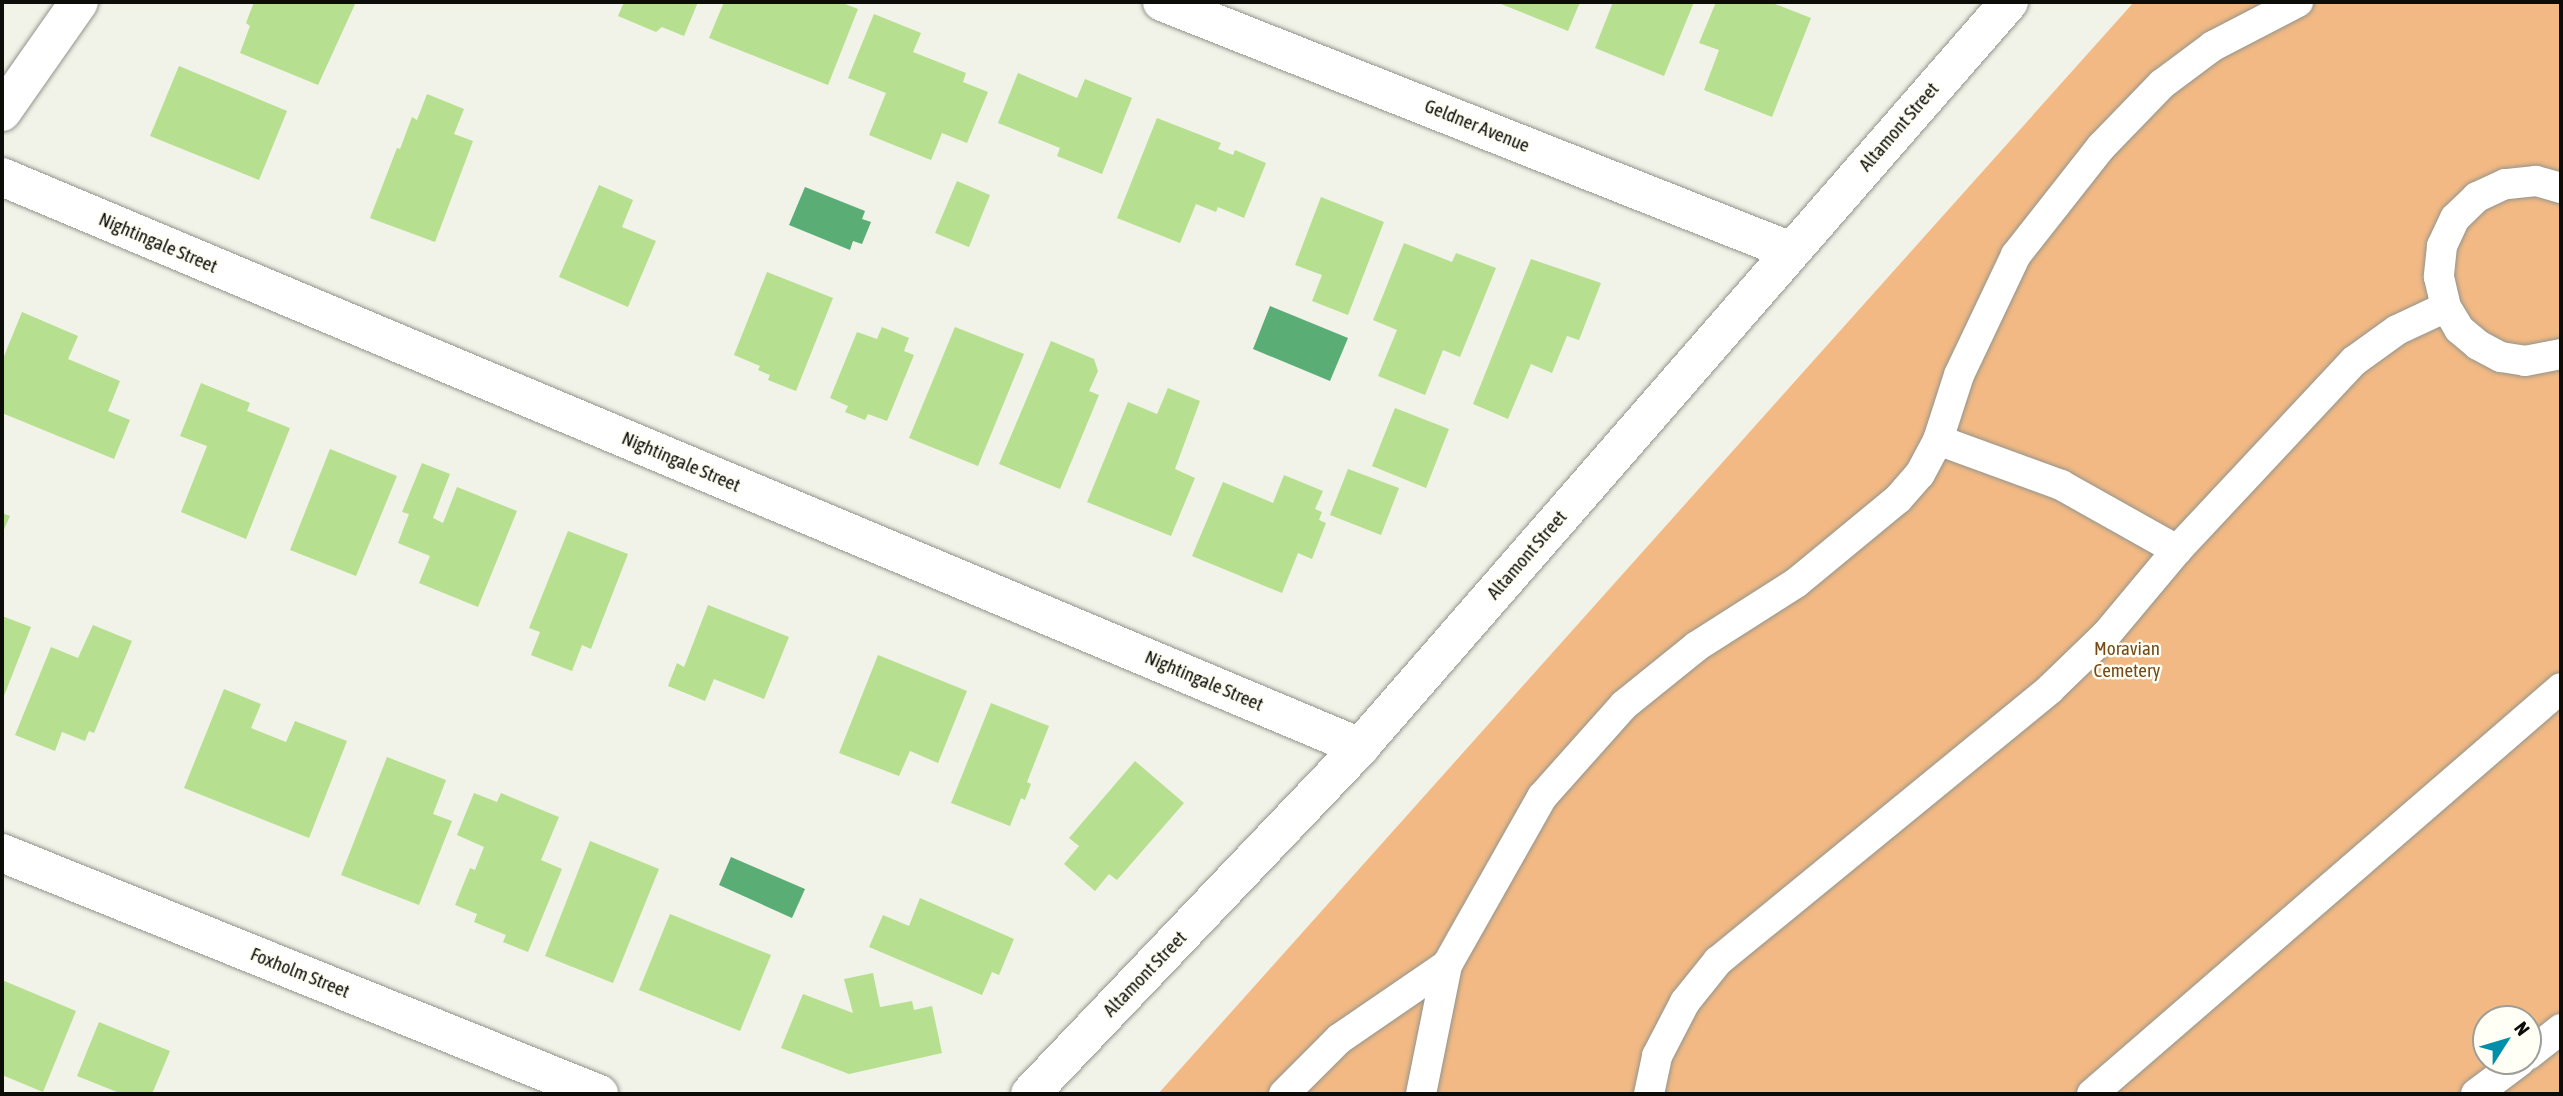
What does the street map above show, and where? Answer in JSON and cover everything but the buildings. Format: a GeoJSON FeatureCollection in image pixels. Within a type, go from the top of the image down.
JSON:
{"type":"FeatureCollection","features":[{"type":"Feature","properties":{"kind":"street"},"geometry":{"type":"LineString","coordinates":[[2,112],[79,2]]}},
{"type":"Feature","properties":{"kind":"street","name":"Geldner Avenue"},"geometry":{"type":"LineString","coordinates":[[1162,2],[1791,251]]}},
{"type":"Feature","properties":{"kind":"street","name":"Altamont Street"},"geometry":{"type":"LineString","coordinates":[[1030,1094],[1360,747],[2009,2]]}},
{"type":"Feature","properties":{"kind":"street","name":"Nightingale Street"},"geometry":{"type":"LineString","coordinates":[[2,177],[1360,747]]}},
{"type":"Feature","properties":{"kind":"street","name":"Foxholm Street"},"geometry":{"type":"LineString","coordinates":[[2,853],[599,1094]]}},
{"type":"Feature","properties":{"kind":"lane"},"geometry":{"type":"LineString","coordinates":[[1421,1094],[1447,965],[1542,797],[1624,705],[1697,646],[1796,583],[1898,499],[1920,474],[1938,440],[1959,375],[2016,255],[2101,147],[2162,84],[2213,46],[2298,2]]}},
{"type":"Feature","properties":{"kind":"lane"},"geometry":{"type":"LineString","coordinates":[[2558,365],[2525,361],[2490,351],[2459,329],[2446,307],[2439,277],[2442,246],[2455,218],[2477,197],[2505,184],[2536,181],[2561,188]]}},
{"type":"Feature","properties":{"kind":"lane"},"geometry":{"type":"LineString","coordinates":[[1649,1094],[1657,1056],[1685,1002],[1718,961],[2050,689],[2106,635],[2176,550],[2354,361],[2397,330],[2446,307]]}},
{"type":"Feature","properties":{"kind":"lane"},"geometry":{"type":"LineString","coordinates":[[1938,440],[2062,485],[2176,550]]}},
{"type":"Feature","properties":{"kind":"lane"},"geometry":{"type":"LineString","coordinates":[[2092,1094],[2561,688]]}},
{"type":"Feature","properties":{"kind":"lane"},"geometry":{"type":"LineString","coordinates":[[1284,1094],[1339,1039],[1447,965]]}},
{"type":"Feature","properties":{"kind":"lane"},"geometry":{"type":"LineString","coordinates":[[2542,1044],[2561,1029]]}},
{"type":"Feature","properties":{"kind":"lane"},"geometry":{"type":"LineString","coordinates":[[2476,1094],[2501,1075]]}},
{"type":"Feature","properties":{"kind":"green space","name":"Moravian Cemetery"},"geometry":{"type":"Polygon","coordinates":[[[2134,2],[2561,2],[2561,1094],[1158,1094],[2134,2]]]}},
{"type":"Feature","properties":{"kind":"shaded area"},"geometry":{"type":"Polygon","coordinates":[[[805,187],[865,211],[862,219],[871,222],[862,244],[853,241],[850,250],[789,225],[805,187]]]}},
{"type":"Feature","properties":{"kind":"shaded area"},"geometry":{"type":"Polygon","coordinates":[[[1270,306],[1348,338],[1330,381],[1253,349],[1270,306]]]}},
{"type":"Feature","properties":{"kind":"shaded area"},"geometry":{"type":"Polygon","coordinates":[[[731,857],[805,889],[792,918],[719,885],[731,857]]]}}]}
